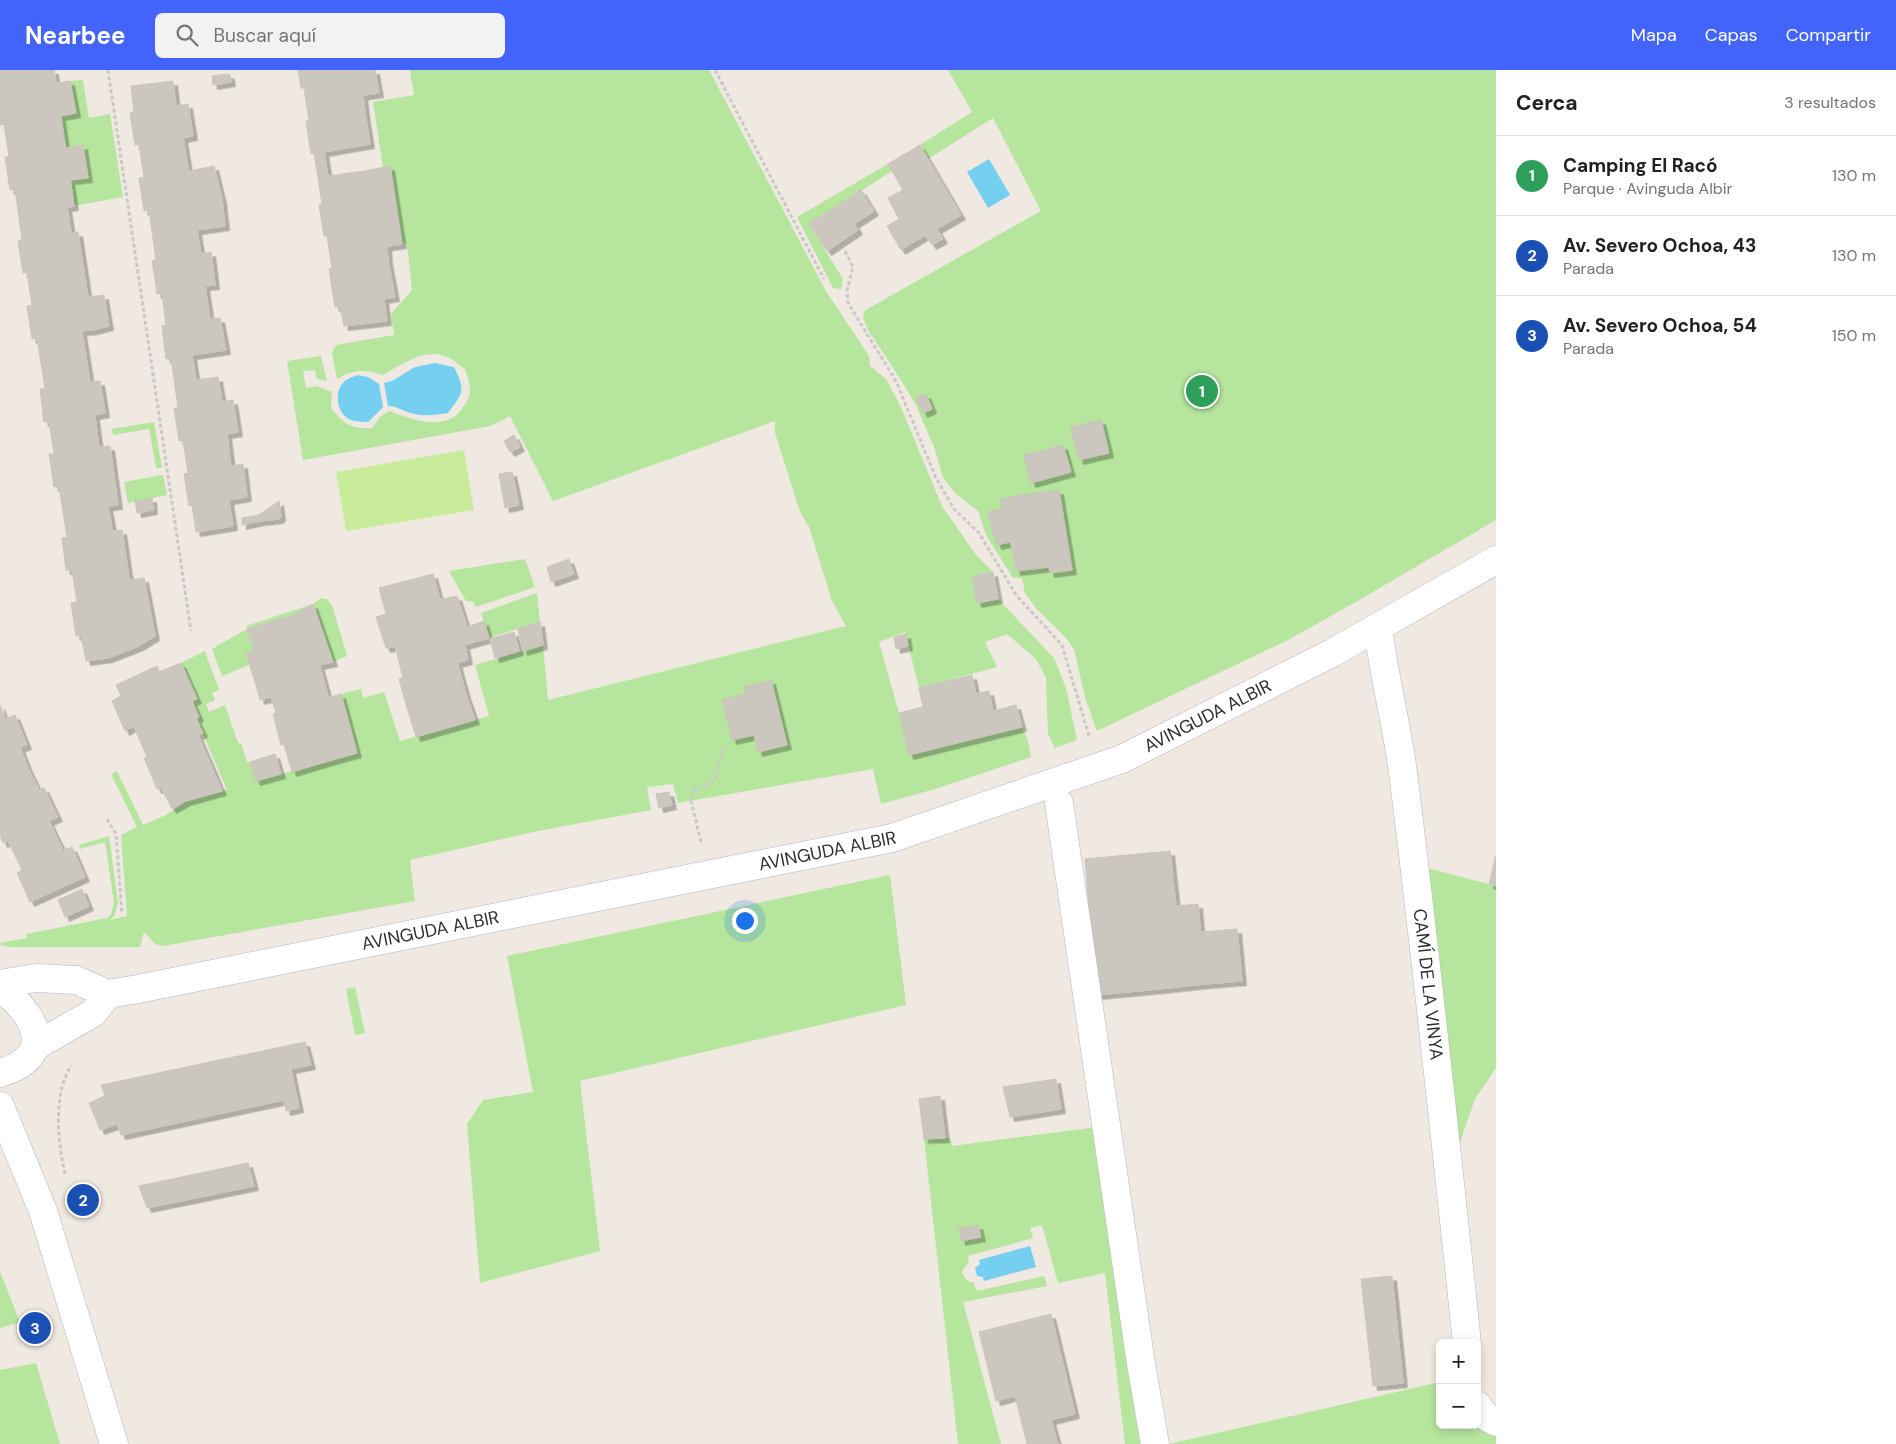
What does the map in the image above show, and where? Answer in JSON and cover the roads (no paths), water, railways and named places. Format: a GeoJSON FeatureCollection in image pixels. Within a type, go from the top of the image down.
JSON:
{"type":"FeatureCollection","features":[{"type":"Feature","properties":{"kind":"street","name":"AVINGUDA ALBIR"},"geometry":{"type":"LineString","coordinates":[[108,994],[892,838],[1122,759],[1332,653],[1496,560]]}},
{"type":"Feature","properties":{"kind":"street","name":"CAMÍ DE LA VINYA"},"geometry":{"type":"LineString","coordinates":[[1378,628],[1404,780],[1439,1069],[1467,1339]]}},
{"type":"Feature","properties":{"kind":"street"},"geometry":{"type":"LineString","coordinates":[[1060,802],[1137,1334],[1156,1444]]}},
{"type":"Feature","properties":{"kind":"street"},"geometry":{"type":"LineString","coordinates":[[0,986],[36,978],[76,980],[108,994],[94,1013],[36,1046]]}},
{"type":"Feature","properties":{"kind":"street"},"geometry":{"type":"LineString","coordinates":[[0,986],[25,1010],[36,1031],[36,1046],[30,1057],[0,1072]]}},
{"type":"Feature","properties":{"kind":"street"},"geometry":{"type":"LineString","coordinates":[[0,1106],[43,1211],[114,1444]]}},
{"type":"Feature","properties":{"kind":"street"},"geometry":{"type":"LineString","coordinates":[[1481,1410],[1485,1416],[1496,1422]]}},
{"type":"Feature","properties":{"kind":"water"},"geometry":{"type":"Polygon","coordinates":[[[989,159],[1010,195],[988,208],[967,172],[989,159]]]}},
{"type":"Feature","properties":{"kind":"water"},"geometry":{"type":"Polygon","coordinates":[[[435,363],[454,367],[460,382],[460,396],[448,413],[420,415],[388,406],[384,383],[392,381],[415,367],[435,363]]]}},
{"type":"Feature","properties":{"kind":"water"},"geometry":{"type":"Polygon","coordinates":[[[357,375],[368,377],[379,384],[383,407],[368,422],[349,419],[339,407],[338,392],[340,387],[346,380],[357,375]]]}},
{"type":"Feature","properties":{"kind":"water"},"geometry":{"type":"Polygon","coordinates":[[[1030,1246],[1036,1267],[984,1281],[983,1277],[977,1276],[975,1268],[980,1264],[979,1260],[1030,1246]]]}},
{"type":"Feature","properties":{"kind":"place","name":"Camping El Racó"},"geometry":{"type":"Point","coordinates":[1202,391]}},
{"type":"Feature","properties":{"kind":"place","name":"Av. Severo Ochoa, 43"},"geometry":{"type":"Point","coordinates":[83,1200]}},
{"type":"Feature","properties":{"kind":"place","name":"Av. Severo Ochoa, 54"},"geometry":{"type":"Point","coordinates":[35,1328]}}]}
